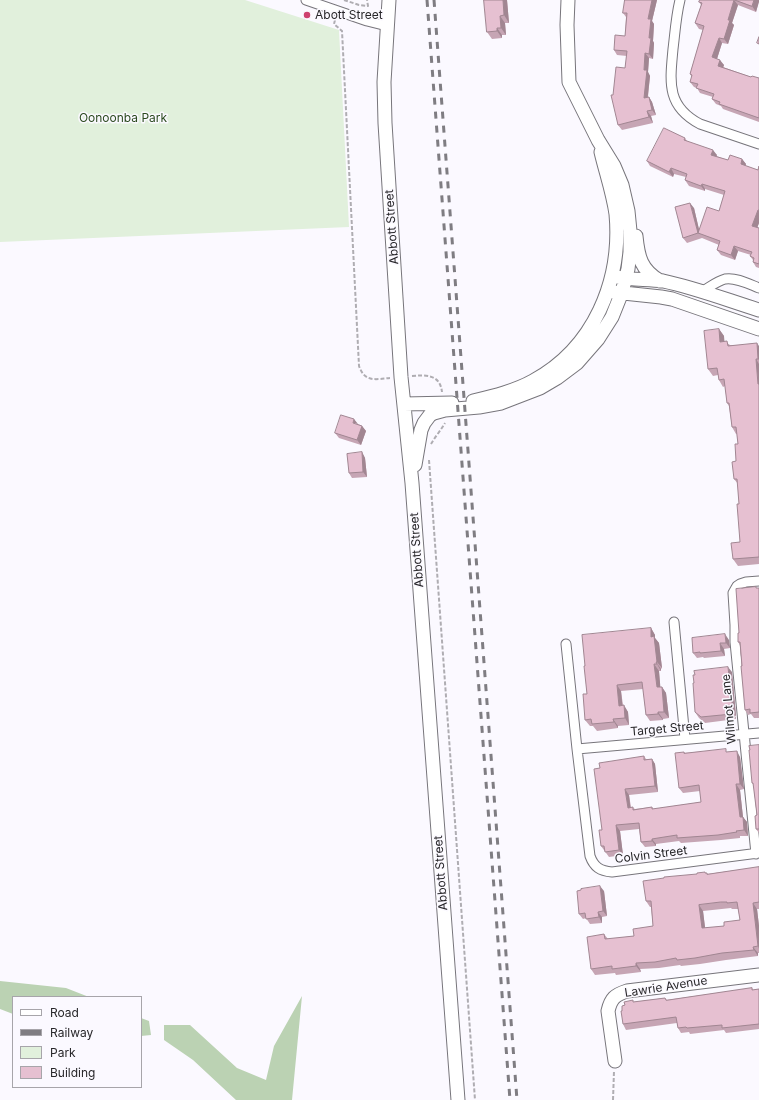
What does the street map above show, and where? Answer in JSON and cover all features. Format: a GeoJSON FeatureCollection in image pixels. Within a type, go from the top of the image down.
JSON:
{"type":"FeatureCollection","features":[{"type":"Feature","properties":{"kind":"street"},"geometry":{"type":"LineString","coordinates":[[306,0],[366,21],[387,26]]}},
{"type":"Feature","properties":{"kind":"street","name":"Abbott Street"},"geometry":{"type":"LineString","coordinates":[[389,0],[384,82],[385,123],[401,377],[412,483],[458,1100]]}},
{"type":"Feature","properties":{"kind":"street"},"geometry":{"type":"LineString","coordinates":[[568,0],[567,25],[570,82],[598,140],[614,166],[634,207],[637,248],[641,262],[646,271],[661,281]]}},
{"type":"Feature","properties":{"kind":"street"},"geometry":{"type":"LineString","coordinates":[[680,0],[676,20],[671,80],[674,97],[678,106],[692,120],[700,124],[759,144]]}},
{"type":"Feature","properties":{"kind":"street"},"geometry":{"type":"LineString","coordinates":[[412,483],[419,439],[424,423],[430,415],[444,407],[500,394],[519,387],[549,371],[569,354],[585,336],[600,311],[608,291],[616,247],[616,214],[612,191],[598,140]]}},
{"type":"Feature","properties":{"kind":"street"},"geometry":{"type":"LineString","coordinates":[[404,404],[444,407],[478,407],[501,403],[540,388],[557,378],[577,363],[598,339],[612,316],[622,292],[629,260],[630,231],[628,211],[622,185]]}},
{"type":"Feature","properties":{"kind":"street"},"geometry":{"type":"LineString","coordinates":[[611,277],[661,281],[703,291],[759,310]]}},
{"type":"Feature","properties":{"kind":"street"},"geometry":{"type":"LineString","coordinates":[[703,291],[716,283],[727,279],[736,280],[759,288]]}},
{"type":"Feature","properties":{"kind":"street"},"geometry":{"type":"LineString","coordinates":[[608,291],[661,297],[759,329]]}},
{"type":"Feature","properties":{"kind":"street","name":"Wilmot Lane"},"geometry":{"type":"LineString","coordinates":[[757,854],[735,642],[733,594],[737,586],[740,584],[759,580]]}},
{"type":"Feature","properties":{"kind":"street"},"geometry":{"type":"LineString","coordinates":[[674,622],[685,739]]}},
{"type":"Feature","properties":{"kind":"street","name":"Colvin Street"},"geometry":{"type":"LineString","coordinates":[[566,644],[590,856],[592,862],[597,868],[604,872],[612,872],[757,854]]}},
{"type":"Feature","properties":{"kind":"street","name":"Target Street"},"geometry":{"type":"LineString","coordinates":[[577,749],[759,733]]}},
{"type":"Feature","properties":{"kind":"street","name":"Lawrie Avenue"},"geometry":{"type":"LineString","coordinates":[[615,1061],[608,1011],[609,1005],[616,996],[627,991],[759,974]]}},
{"type":"Feature","properties":{"kind":"path"},"geometry":{"type":"LineString","coordinates":[[344,0],[359,5],[368,6],[367,0]]}},
{"type":"Feature","properties":{"kind":"path"},"geometry":{"type":"LineString","coordinates":[[338,10],[334,24],[342,31],[359,366],[365,376],[375,379],[424,375],[436,379],[442,388],[445,422],[442,430],[431,445]]}},
{"type":"Feature","properties":{"kind":"path"},"geometry":{"type":"LineString","coordinates":[[429,458],[475,1100]]}},
{"type":"Feature","properties":{"kind":"path"},"geometry":{"type":"LineString","coordinates":[[613,1100],[615,1061]]}},
{"type":"Feature","properties":{"kind":"green space","name":"Oonoonba Park"},"geometry":{"type":"Polygon","coordinates":[[[0,0],[245,0],[339,30],[349,227],[0,242],[0,0]]]}},
{"type":"Feature","properties":{"kind":"green space"},"geometry":{"type":"Polygon","coordinates":[[[0,981],[66,988],[86,996],[12,996],[12,1014],[0,1009],[0,981]]]}},
{"type":"Feature","properties":{"kind":"green space"},"geometry":{"type":"Polygon","coordinates":[[[302,996],[292,1100],[236,1100],[193,1060],[164,1040],[164,1025],[190,1025],[237,1068],[266,1080],[274,1046],[302,996]]]}},
{"type":"Feature","properties":{"kind":"green space"},"geometry":{"type":"Polygon","coordinates":[[[142,1018],[149,1021],[151,1035],[142,1036],[142,1018]]]}},
{"type":"Feature","properties":{"kind":"building"},"geometry":{"type":"Polygon","coordinates":[[[484,0],[503,0],[504,15],[500,16],[501,28],[497,28],[497,31],[487,32],[484,0]]]}},
{"type":"Feature","properties":{"kind":"building"},"geometry":{"type":"Polygon","coordinates":[[[625,0],[652,0],[648,19],[651,19],[649,54],[645,53],[644,70],[647,70],[644,98],[649,97],[652,110],[647,111],[649,117],[618,125],[611,95],[613,95],[616,67],[625,68],[627,51],[614,50],[615,35],[625,36],[627,13],[623,13],[625,0]]]}},
{"type":"Feature","properties":{"kind":"building"},"geometry":{"type":"Polygon","coordinates":[[[700,0],[734,0],[724,39],[719,38],[712,57],[720,60],[718,66],[751,77],[759,78],[759,118],[719,104],[720,102],[712,99],[714,94],[696,88],[698,84],[690,82],[692,75],[690,74],[704,26],[695,23],[702,3],[699,2],[700,0]]]}},
{"type":"Feature","properties":{"kind":"building"},"geometry":{"type":"Polygon","coordinates":[[[735,0],[754,0],[752,6],[735,0]]]}},
{"type":"Feature","properties":{"kind":"building"},"geometry":{"type":"Polygon","coordinates":[[[664,128],[685,138],[684,140],[713,150],[711,155],[728,160],[730,155],[742,159],[741,164],[758,170],[759,166],[759,210],[752,226],[759,228],[759,264],[753,262],[754,258],[750,256],[752,252],[734,246],[731,255],[717,250],[720,241],[698,233],[707,207],[719,211],[725,191],[702,184],[701,186],[685,180],[687,174],[671,168],[669,172],[647,161],[664,128]]]}},
{"type":"Feature","properties":{"kind":"building"},"geometry":{"type":"Polygon","coordinates":[[[690,203],[698,233],[683,238],[675,207],[690,203]]]}},
{"type":"Feature","properties":{"kind":"building"},"geometry":{"type":"Polygon","coordinates":[[[719,329],[720,342],[727,341],[728,346],[757,343],[758,359],[756,359],[759,384],[759,557],[733,559],[731,543],[740,542],[737,479],[734,479],[732,462],[736,461],[735,444],[738,444],[736,427],[732,427],[724,379],[719,380],[717,368],[708,369],[704,331],[719,329]]]}},
{"type":"Feature","properties":{"kind":"building"},"geometry":{"type":"Polygon","coordinates":[[[341,415],[354,419],[353,423],[362,426],[357,440],[335,433],[341,415]]]}},
{"type":"Feature","properties":{"kind":"building"},"geometry":{"type":"Polygon","coordinates":[[[362,452],[363,472],[349,473],[347,454],[362,452]]]}},
{"type":"Feature","properties":{"kind":"building"},"geometry":{"type":"Polygon","coordinates":[[[759,588],[759,712],[750,713],[750,709],[745,710],[740,642],[738,642],[739,633],[736,589],[759,588]]]}},
{"type":"Feature","properties":{"kind":"building"},"geometry":{"type":"Polygon","coordinates":[[[651,628],[651,637],[654,636],[657,662],[657,664],[654,664],[657,687],[662,687],[664,712],[646,715],[642,682],[617,685],[619,706],[624,705],[625,718],[613,719],[614,722],[592,724],[591,719],[585,720],[583,694],[587,694],[582,635],[651,628]]]}},
{"type":"Feature","properties":{"kind":"building"},"geometry":{"type":"Polygon","coordinates":[[[725,634],[726,643],[720,643],[721,651],[693,653],[692,638],[725,634]]]}},
{"type":"Feature","properties":{"kind":"building"},"geometry":{"type":"Polygon","coordinates":[[[728,667],[733,711],[732,714],[701,717],[695,712],[693,683],[693,675],[695,675],[694,671],[728,667]]]}},
{"type":"Feature","properties":{"kind":"building"},"geometry":{"type":"Polygon","coordinates":[[[759,745],[759,829],[756,829],[755,816],[757,815],[752,783],[749,746],[759,745]]]}},
{"type":"Feature","properties":{"kind":"building"},"geometry":{"type":"Polygon","coordinates":[[[726,749],[726,752],[737,751],[740,784],[736,784],[740,817],[743,817],[744,830],[718,835],[677,838],[677,835],[641,842],[639,823],[616,825],[619,850],[605,852],[604,846],[601,846],[599,830],[602,830],[594,769],[600,768],[599,763],[644,756],[644,760],[652,759],[655,786],[625,789],[628,808],[633,807],[633,810],[652,807],[652,809],[701,802],[699,785],[679,788],[675,753],[726,749]]]}},
{"type":"Feature","properties":{"kind":"building"},"geometry":{"type":"Polygon","coordinates":[[[759,867],[759,902],[753,903],[758,946],[753,947],[754,950],[677,960],[676,958],[655,962],[636,963],[636,966],[612,969],[612,966],[591,969],[587,937],[604,934],[605,939],[634,936],[633,929],[653,926],[651,901],[646,901],[643,881],[705,872],[707,874],[759,867]],[[737,902],[699,905],[702,928],[724,926],[724,922],[740,920],[737,902]]]}},
{"type":"Feature","properties":{"kind":"building"},"geometry":{"type":"Polygon","coordinates":[[[600,886],[603,911],[598,912],[599,917],[586,919],[585,913],[579,914],[577,891],[600,886]]]}},
{"type":"Feature","properties":{"kind":"building"},"geometry":{"type":"Polygon","coordinates":[[[752,988],[752,990],[759,989],[759,1024],[722,1028],[722,1025],[678,1028],[676,1017],[623,1024],[621,1011],[622,1006],[625,1005],[624,1002],[665,998],[666,1000],[752,988]]]}},
{"type":"Feature","properties":{"kind":"railway"},"geometry":{"type":"LineString","coordinates":[[427,0],[510,1100]]}},
{"type":"Feature","properties":{"kind":"railway"},"geometry":{"type":"LineString","coordinates":[[434,0],[517,1100]]}},
{"type":"Feature","properties":{"kind":"place","name":"Abott Street"},"geometry":{"type":"Point","coordinates":[307,15]}}]}
